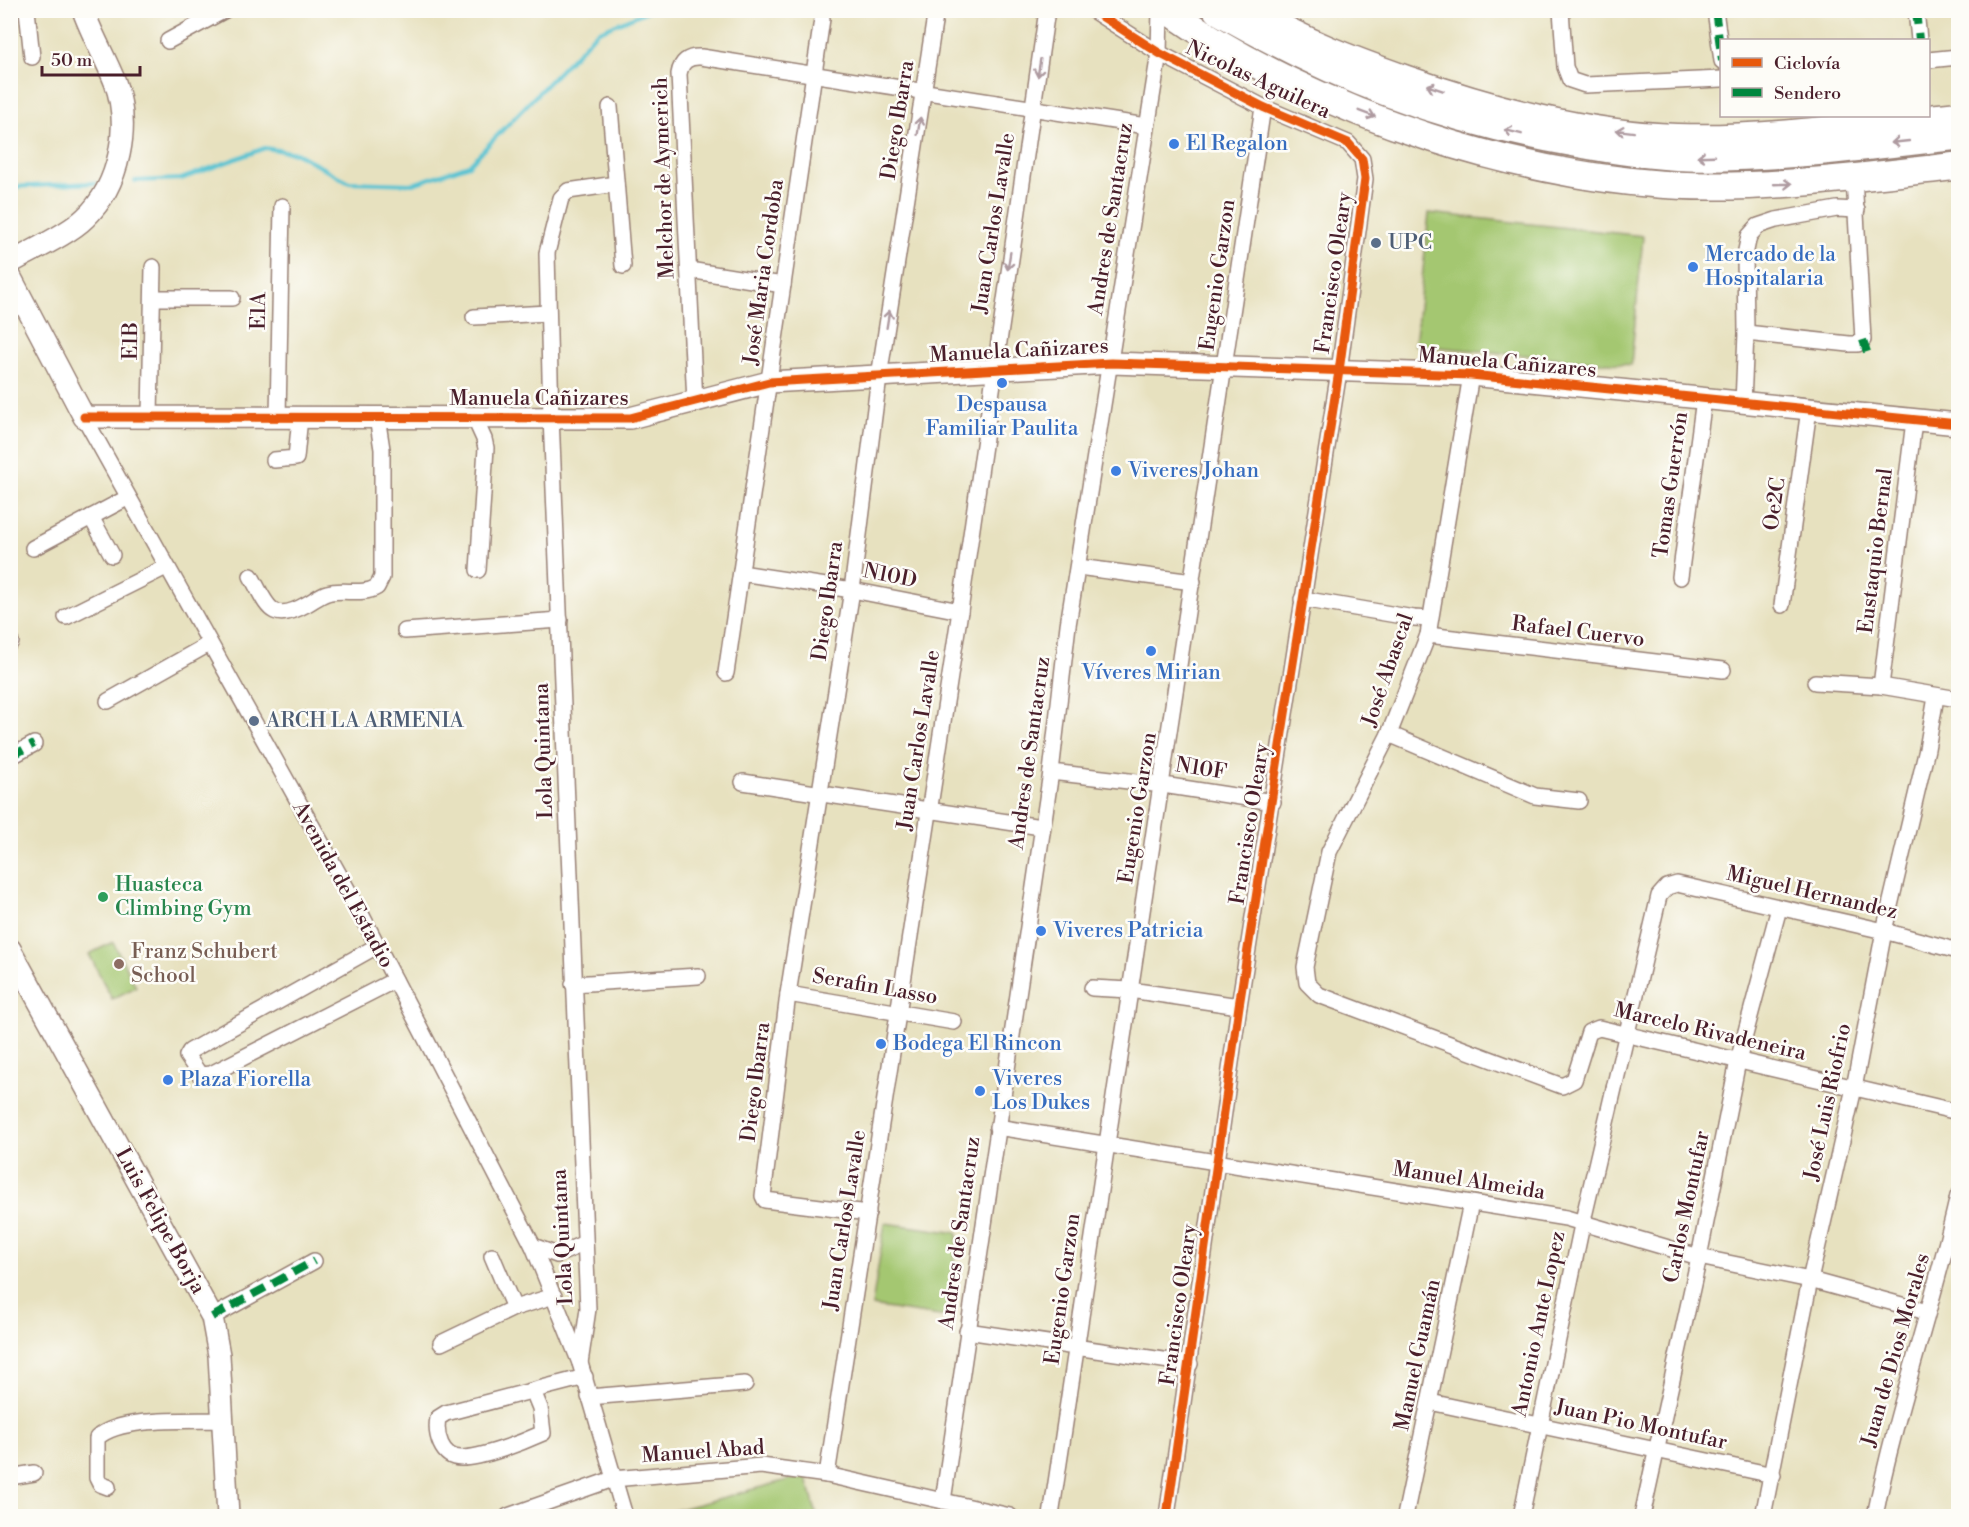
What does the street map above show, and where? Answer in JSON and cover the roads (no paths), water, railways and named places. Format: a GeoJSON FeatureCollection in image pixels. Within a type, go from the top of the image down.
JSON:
{"type":"FeatureCollection","features":[{"type":"Feature","properties":{"kind":"highway"},"geometry":{"type":"LineString","coordinates":[[1168,10],[1234,53],[1312,93],[1474,151],[1598,177],[1712,186],[1819,181],[1959,166]]}},
{"type":"Feature","properties":{"kind":"highway"},"geometry":{"type":"LineString","coordinates":[[1217,10],[1279,46],[1368,87],[1409,103],[1520,134],[1612,150],[1689,157],[1796,153],[1959,136]]}},
{"type":"Feature","properties":{"kind":"main road"},"geometry":{"type":"LineString","coordinates":[[1253,10],[1287,31],[1339,54],[1478,103],[1606,129],[1676,136],[1727,136],[1927,117]]}},
{"type":"Feature","properties":{"kind":"main road"},"geometry":{"type":"LineString","coordinates":[[1930,117],[1959,114]]}},
{"type":"Feature","properties":{"kind":"street"},"geometry":{"type":"LineString","coordinates":[[27,10],[32,57]]}},
{"type":"Feature","properties":{"kind":"street"},"geometry":{"type":"LineString","coordinates":[[10,263],[85,219],[101,200],[118,159],[122,120],[115,83],[83,10]]}},
{"type":"Feature","properties":{"kind":"street"},"geometry":{"type":"LineString","coordinates":[[168,41],[225,10]]}},
{"type":"Feature","properties":{"kind":"street","name":"Diego Ibarra"},"geometry":{"type":"LineString","coordinates":[[868,1213],[764,1198],[788,994],[852,590],[879,376],[936,10]]}},
{"type":"Feature","properties":{"kind":"street","name":"Juan Carlos Lavalle"},"geometry":{"type":"LineString","coordinates":[[827,1475],[960,611],[993,369],[1047,10]]}},
{"type":"Feature","properties":{"kind":"street","name":"Nicolas Aguilera"},"geometry":{"type":"LineString","coordinates":[[1092,10],[1159,53],[1263,106],[1348,143]]}},
{"type":"Feature","properties":{"kind":"street","name":"Andres de Santacruz"},"geometry":{"type":"LineString","coordinates":[[944,1501],[967,1331],[1051,772],[1068,625],[1159,53],[1160,10]]}},
{"type":"Feature","properties":{"kind":"street"},"geometry":{"type":"LineString","coordinates":[[1561,10],[1565,67],[1570,80],[1585,85],[1720,79]]}},
{"type":"Feature","properties":{"kind":"street"},"geometry":{"type":"LineString","coordinates":[[1715,10],[1720,46]]}},
{"type":"Feature","properties":{"kind":"street"},"geometry":{"type":"LineString","coordinates":[[1916,10],[1919,39]]}},
{"type":"Feature","properties":{"kind":"street","name":"José Maria Cordoba"},"geometry":{"type":"LineString","coordinates":[[726,673],[822,19]]}},
{"type":"Feature","properties":{"kind":"street","name":"Melchor de Aymerich"},"geometry":{"type":"LineString","coordinates":[[695,402],[679,86],[682,64],[694,57],[1146,126]]}},
{"type":"Feature","properties":{"kind":"street"},"geometry":{"type":"LineString","coordinates":[[1930,60],[1959,57]]}},
{"type":"Feature","properties":{"kind":"street","name":"Eugenio Garzon"},"geometry":{"type":"LineString","coordinates":[[1051,1516],[1106,1144],[1163,785],[1263,106]]}},
{"type":"Feature","properties":{"kind":"street"},"geometry":{"type":"LineString","coordinates":[[610,107],[623,267]]}},
{"type":"Feature","properties":{"kind":"street","name":"Francisco Oleary"},"geometry":{"type":"LineString","coordinates":[[1167,1516],[1239,1006],[1273,802],[1302,599],[1339,371],[1365,179],[1362,159],[1348,143]]}},
{"type":"Feature","properties":{"kind":"street"},"geometry":{"type":"LineString","coordinates":[[1746,333],[1849,344],[1862,342],[1865,338],[1854,177]]}},
{"type":"Feature","properties":{"kind":"street"},"geometry":{"type":"LineString","coordinates":[[1819,181],[1825,188],[1828,199],[1822,212]]}},
{"type":"Feature","properties":{"kind":"street","name":"Lola Quintana"},"geometry":{"type":"LineString","coordinates":[[583,1370],[588,1309],[573,984],[551,417],[547,253],[561,198],[568,191],[616,184]]}},
{"type":"Feature","properties":{"kind":"street","name":"E1A"},"geometry":{"type":"LineString","coordinates":[[278,417],[282,206]]}},
{"type":"Feature","properties":{"kind":"street"},"geometry":{"type":"LineString","coordinates":[[1743,403],[1746,333],[1744,255],[1749,236],[1758,226],[1765,223],[1842,208],[1857,210]]}},
{"type":"Feature","properties":{"kind":"street","name":"E1B"},"geometry":{"type":"LineString","coordinates":[[150,415],[153,267]]}},
{"type":"Feature","properties":{"kind":"street"},"geometry":{"type":"LineString","coordinates":[[688,270],[783,285]]}},
{"type":"Feature","properties":{"kind":"street","name":"Avenida del Estadio"},"geometry":{"type":"LineString","coordinates":[[10,276],[127,498],[377,946],[533,1246],[583,1370],[625,1516]]}},
{"type":"Feature","properties":{"kind":"street"},"geometry":{"type":"LineString","coordinates":[[153,298],[232,298]]}},
{"type":"Feature","properties":{"kind":"street"},"geometry":{"type":"LineString","coordinates":[[474,317],[548,313]]}},
{"type":"Feature","properties":{"kind":"street","name":"Manuela Cañizares"},"geometry":{"type":"LineString","coordinates":[[84,417],[150,415],[630,417],[769,382],[1111,363],[1471,375],[1959,424]]}},
{"type":"Feature","properties":{"kind":"street","name":"José Abascal"},"geometry":{"type":"LineString","coordinates":[[1305,967],[1329,852],[1389,734],[1428,635],[1471,375]]}},
{"type":"Feature","properties":{"kind":"street","name":"Tomas Guerrón"},"geometry":{"type":"LineString","coordinates":[[1680,577],[1704,399]]}},
{"type":"Feature","properties":{"kind":"street","name":"Oe2C"},"geometry":{"type":"LineString","coordinates":[[1782,605],[1809,409]]}},
{"type":"Feature","properties":{"kind":"street"},"geometry":{"type":"LineString","coordinates":[[274,460],[296,458],[300,417]]}},
{"type":"Feature","properties":{"kind":"street"},"geometry":{"type":"LineString","coordinates":[[251,576],[269,608],[275,613],[284,615],[327,593],[364,591],[377,587],[382,577],[382,448],[377,417]]}},
{"type":"Feature","properties":{"kind":"street"},"geometry":{"type":"LineString","coordinates":[[474,417],[486,448],[478,570]]}},
{"type":"Feature","properties":{"kind":"street","name":"Eustaquio Bernal"},"geometry":{"type":"LineString","coordinates":[[1881,686],[1914,421]]}},
{"type":"Feature","properties":{"kind":"street"},"geometry":{"type":"LineString","coordinates":[[33,548],[127,498]]}},
{"type":"Feature","properties":{"kind":"street"},"geometry":{"type":"LineString","coordinates":[[91,517],[112,555]]}},
{"type":"Feature","properties":{"kind":"street"},"geometry":{"type":"LineString","coordinates":[[66,617],[166,567]]}},
{"type":"Feature","properties":{"kind":"street"},"geometry":{"type":"LineString","coordinates":[[1078,567],[1193,582]]}},
{"type":"Feature","properties":{"kind":"street","name":"N10D"},"geometry":{"type":"LineString","coordinates":[[741,573],[852,590],[960,611]]}},
{"type":"Feature","properties":{"kind":"street"},"geometry":{"type":"LineString","coordinates":[[1302,599],[1430,619]]}},
{"type":"Feature","properties":{"kind":"street"},"geometry":{"type":"LineString","coordinates":[[405,631],[560,620]]}},
{"type":"Feature","properties":{"kind":"street","name":"Rafael Cuervo"},"geometry":{"type":"LineString","coordinates":[[1428,635],[1723,670]]}},
{"type":"Feature","properties":{"kind":"street"},"geometry":{"type":"LineString","coordinates":[[108,701],[209,644]]}},
{"type":"Feature","properties":{"kind":"street"},"geometry":{"type":"LineString","coordinates":[[1815,682],[1881,686],[1936,697],[1959,699]]}},
{"type":"Feature","properties":{"kind":"street","name":"José Luis Riofrio"},"geometry":{"type":"LineString","coordinates":[[1763,1516],[1810,1280],[1854,1088],[1884,931],[1927,749],[1936,697]]}},
{"type":"Feature","properties":{"kind":"street"},"geometry":{"type":"LineString","coordinates":[[1389,734],[1535,796],[1579,801]]}},
{"type":"Feature","properties":{"kind":"street"},"geometry":{"type":"LineString","coordinates":[[10,757],[34,744]]}},
{"type":"Feature","properties":{"kind":"street","name":"N10F"},"geometry":{"type":"LineString","coordinates":[[1051,772],[1163,785],[1273,802]]}},
{"type":"Feature","properties":{"kind":"street"},"geometry":{"type":"LineString","coordinates":[[743,782],[1041,827]]}},
{"type":"Feature","properties":{"kind":"street","name":"Miguel Hernandez"},"geometry":{"type":"LineString","coordinates":[[1659,896],[1667,887],[1677,884],[1884,931],[1959,951]]}},
{"type":"Feature","properties":{"kind":"street","name":"Antonio Ante Lopez"},"geometry":{"type":"LineString","coordinates":[[1521,1516],[1582,1225],[1659,896]]}},
{"type":"Feature","properties":{"kind":"street","name":"Carlos Montufar"},"geometry":{"type":"LineString","coordinates":[[1642,1516],[1699,1257],[1738,1060],[1779,908]]}},
{"type":"Feature","properties":{"kind":"street"},"geometry":{"type":"LineString","coordinates":[[377,946],[190,1051],[187,1056],[190,1064],[200,1075],[211,1074],[395,980]]}},
{"type":"Feature","properties":{"kind":"street","name":"Luis Felipe Borja"},"geometry":{"type":"LineString","coordinates":[[10,949],[212,1317],[219,1355],[228,1516]]}},
{"type":"Feature","properties":{"kind":"street","name":"Marcelo Rivadeneira"},"geometry":{"type":"LineString","coordinates":[[1305,967],[1307,983],[1319,995],[1562,1086],[1574,1080],[1589,1032],[1593,1029],[1738,1060],[1959,1112]]}},
{"type":"Feature","properties":{"kind":"street"},"geometry":{"type":"LineString","coordinates":[[573,984],[698,976]]}},
{"type":"Feature","properties":{"kind":"street"},"geometry":{"type":"LineString","coordinates":[[1092,988],[1130,990],[1239,1006]]}},
{"type":"Feature","properties":{"kind":"street","name":"Serafin Lasso"},"geometry":{"type":"LineString","coordinates":[[788,994],[954,1022]]}},
{"type":"Feature","properties":{"kind":"street","name":"Manuel Almeida"},"geometry":{"type":"LineString","coordinates":[[997,1127],[1566,1218],[1582,1225],[1699,1257],[1810,1280],[1927,1312]]}},
{"type":"Feature","properties":{"kind":"street","name":"Juan de Dios Morales"},"geometry":{"type":"LineString","coordinates":[[1875,1516],[1927,1312],[1945,1257],[1959,1196]]}},
{"type":"Feature","properties":{"kind":"street","name":"Manuel Guamán"},"geometry":{"type":"LineString","coordinates":[[1405,1516],[1471,1203]]}},
{"type":"Feature","properties":{"kind":"street"},"geometry":{"type":"LineString","coordinates":[[533,1246],[557,1255],[585,1243]]}},
{"type":"Feature","properties":{"kind":"street"},"geometry":{"type":"LineString","coordinates":[[492,1256],[514,1308]]}},
{"type":"Feature","properties":{"kind":"street"},"geometry":{"type":"LineString","coordinates":[[212,1317],[314,1261]]}},
{"type":"Feature","properties":{"kind":"street"},"geometry":{"type":"LineString","coordinates":[[441,1343],[514,1308],[554,1296]]}},
{"type":"Feature","properties":{"kind":"street"},"geometry":{"type":"LineString","coordinates":[[967,1331],[1190,1364]]}},
{"type":"Feature","properties":{"kind":"street"},"geometry":{"type":"LineString","coordinates":[[533,1390],[540,1408],[543,1433],[508,1446],[460,1459],[448,1454],[442,1446],[436,1427],[438,1418],[446,1413],[533,1390],[583,1370]]}},
{"type":"Feature","properties":{"kind":"street"},"geometry":{"type":"LineString","coordinates":[[590,1397],[745,1384]]}},
{"type":"Feature","properties":{"kind":"street","name":"Juan Pio Montufar"},"geometry":{"type":"LineString","coordinates":[[1430,1402],[1773,1475]]}},
{"type":"Feature","properties":{"kind":"street"},"geometry":{"type":"LineString","coordinates":[[108,1487],[100,1484],[97,1478],[98,1438],[105,1430],[129,1424],[223,1420]]}},
{"type":"Feature","properties":{"kind":"street","name":"Manuel Abad"},"geometry":{"type":"LineString","coordinates":[[508,1516],[613,1479],[761,1467],[827,1475],[1010,1516]]}},
{"type":"Feature","properties":{"kind":"street"},"geometry":{"type":"LineString","coordinates":[[10,1477],[34,1473]]}},
{"type":"Feature","properties":{"kind":"waterway"},"geometry":{"type":"LineString","coordinates":[[135,181],[181,179],[265,148],[296,153],[348,182],[413,184],[469,165],[597,32],[650,10]]}},
{"type":"Feature","properties":{"kind":"waterway"},"geometry":{"type":"LineString","coordinates":[[10,187],[95,183]]}},
{"type":"Feature","properties":{"kind":"place","name":"El Regalon"},"geometry":{"type":"Point","coordinates":[1174,144]}},
{"type":"Feature","properties":{"kind":"place","name":"UPC"},"geometry":{"type":"Point","coordinates":[1376,243]}},
{"type":"Feature","properties":{"kind":"place","name":"Mercado de la Hospitalaria"},"geometry":{"type":"Point","coordinates":[1693,267]}},
{"type":"Feature","properties":{"kind":"place","name":"Despausa Familiar Paulita"},"geometry":{"type":"Point","coordinates":[1002,383]}},
{"type":"Feature","properties":{"kind":"place","name":"Viveres Johan"},"geometry":{"type":"Point","coordinates":[1116,471]}},
{"type":"Feature","properties":{"kind":"place","name":"Víveres Mirian"},"geometry":{"type":"Point","coordinates":[1151,651]}},
{"type":"Feature","properties":{"kind":"place","name":"ARCH LA ARMENIA"},"geometry":{"type":"Point","coordinates":[254,721]}},
{"type":"Feature","properties":{"kind":"place","name":"Huasteca Climbing Gym"},"geometry":{"type":"Point","coordinates":[103,897]}},
{"type":"Feature","properties":{"kind":"place","name":"Viveres Patricia"},"geometry":{"type":"Point","coordinates":[1041,931]}},
{"type":"Feature","properties":{"kind":"place","name":"Franz Schubert School"},"geometry":{"type":"Point","coordinates":[119,964]}},
{"type":"Feature","properties":{"kind":"place","name":"Bodega El Rincon"},"geometry":{"type":"Point","coordinates":[881,1044]}},
{"type":"Feature","properties":{"kind":"place","name":"Plaza Fiorella"},"geometry":{"type":"Point","coordinates":[168,1080]}},
{"type":"Feature","properties":{"kind":"place","name":"Viveres Los Dukes"},"geometry":{"type":"Point","coordinates":[980,1091]}}]}
